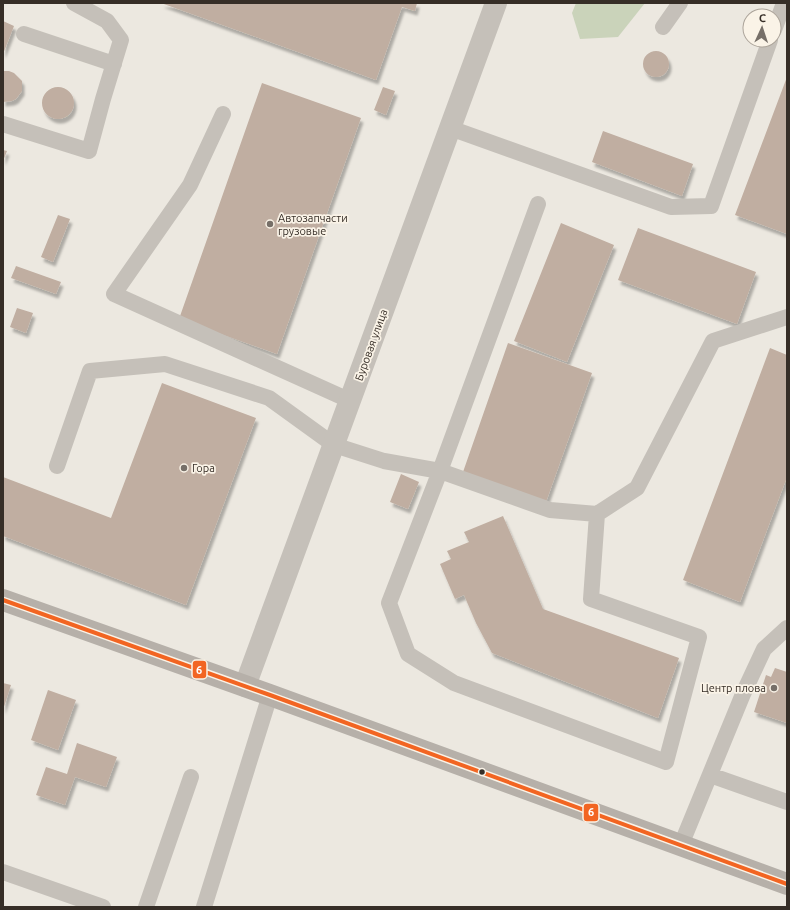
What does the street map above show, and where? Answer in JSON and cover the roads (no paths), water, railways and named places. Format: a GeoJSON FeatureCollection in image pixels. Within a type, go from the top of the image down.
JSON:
{"type":"FeatureCollection","features":[{"type":"Feature","properties":{"kind":"main road"},"geometry":{"type":"LineString","coordinates":[[3,600],[270,695],[787,884]]}},
{"type":"Feature","properties":{"kind":"street","name":"Буровая улица"},"geometry":{"type":"LineString","coordinates":[[245,686],[496,3]]}},
{"type":"Feature","properties":{"kind":"lane"},"geometry":{"type":"LineString","coordinates":[[3,124],[89,151],[121,40],[107,21],[74,3]]}},
{"type":"Feature","properties":{"kind":"lane"},"geometry":{"type":"LineString","coordinates":[[663,27],[680,3]]}},
{"type":"Feature","properties":{"kind":"lane"},"geometry":{"type":"LineString","coordinates":[[24,34],[114,64]]}},
{"type":"Feature","properties":{"kind":"lane"},"geometry":{"type":"LineString","coordinates":[[450,128],[672,207],[711,206],[767,48]]}},
{"type":"Feature","properties":{"kind":"lane"},"geometry":{"type":"LineString","coordinates":[[223,114],[190,185],[114,294],[350,401]]}},
{"type":"Feature","properties":{"kind":"lane"},"geometry":{"type":"LineString","coordinates":[[538,204],[440,470],[389,603],[408,654],[454,683],[666,762],[699,637],[591,599],[597,514]]}},
{"type":"Feature","properties":{"kind":"lane"},"geometry":{"type":"LineString","coordinates":[[57,466],[90,371],[165,364],[269,398],[334,445],[384,461],[440,470],[550,510],[597,514],[637,488],[713,341],[787,317]]}},
{"type":"Feature","properties":{"kind":"lane"},"geometry":{"type":"LineString","coordinates":[[680,845],[743,694],[764,649],[787,628]]}},
{"type":"Feature","properties":{"kind":"lane"},"geometry":{"type":"LineString","coordinates":[[204,907],[270,695]]}},
{"type":"Feature","properties":{"kind":"lane"},"geometry":{"type":"LineString","coordinates":[[710,775],[787,802]]}},
{"type":"Feature","properties":{"kind":"lane"},"geometry":{"type":"LineString","coordinates":[[146,907],[191,777]]}},
{"type":"Feature","properties":{"kind":"lane"},"geometry":{"type":"LineString","coordinates":[[3,872],[103,907]]}},
{"type":"Feature","properties":{"kind":"place","name":"Автозапчасти грузовые"},"geometry":{"type":"Point","coordinates":[270,224]}},
{"type":"Feature","properties":{"kind":"place","name":"Гора"},"geometry":{"type":"Point","coordinates":[184,468]}},
{"type":"Feature","properties":{"kind":"place","name":"Центр плова"},"geometry":{"type":"Point","coordinates":[774,688]}}]}
